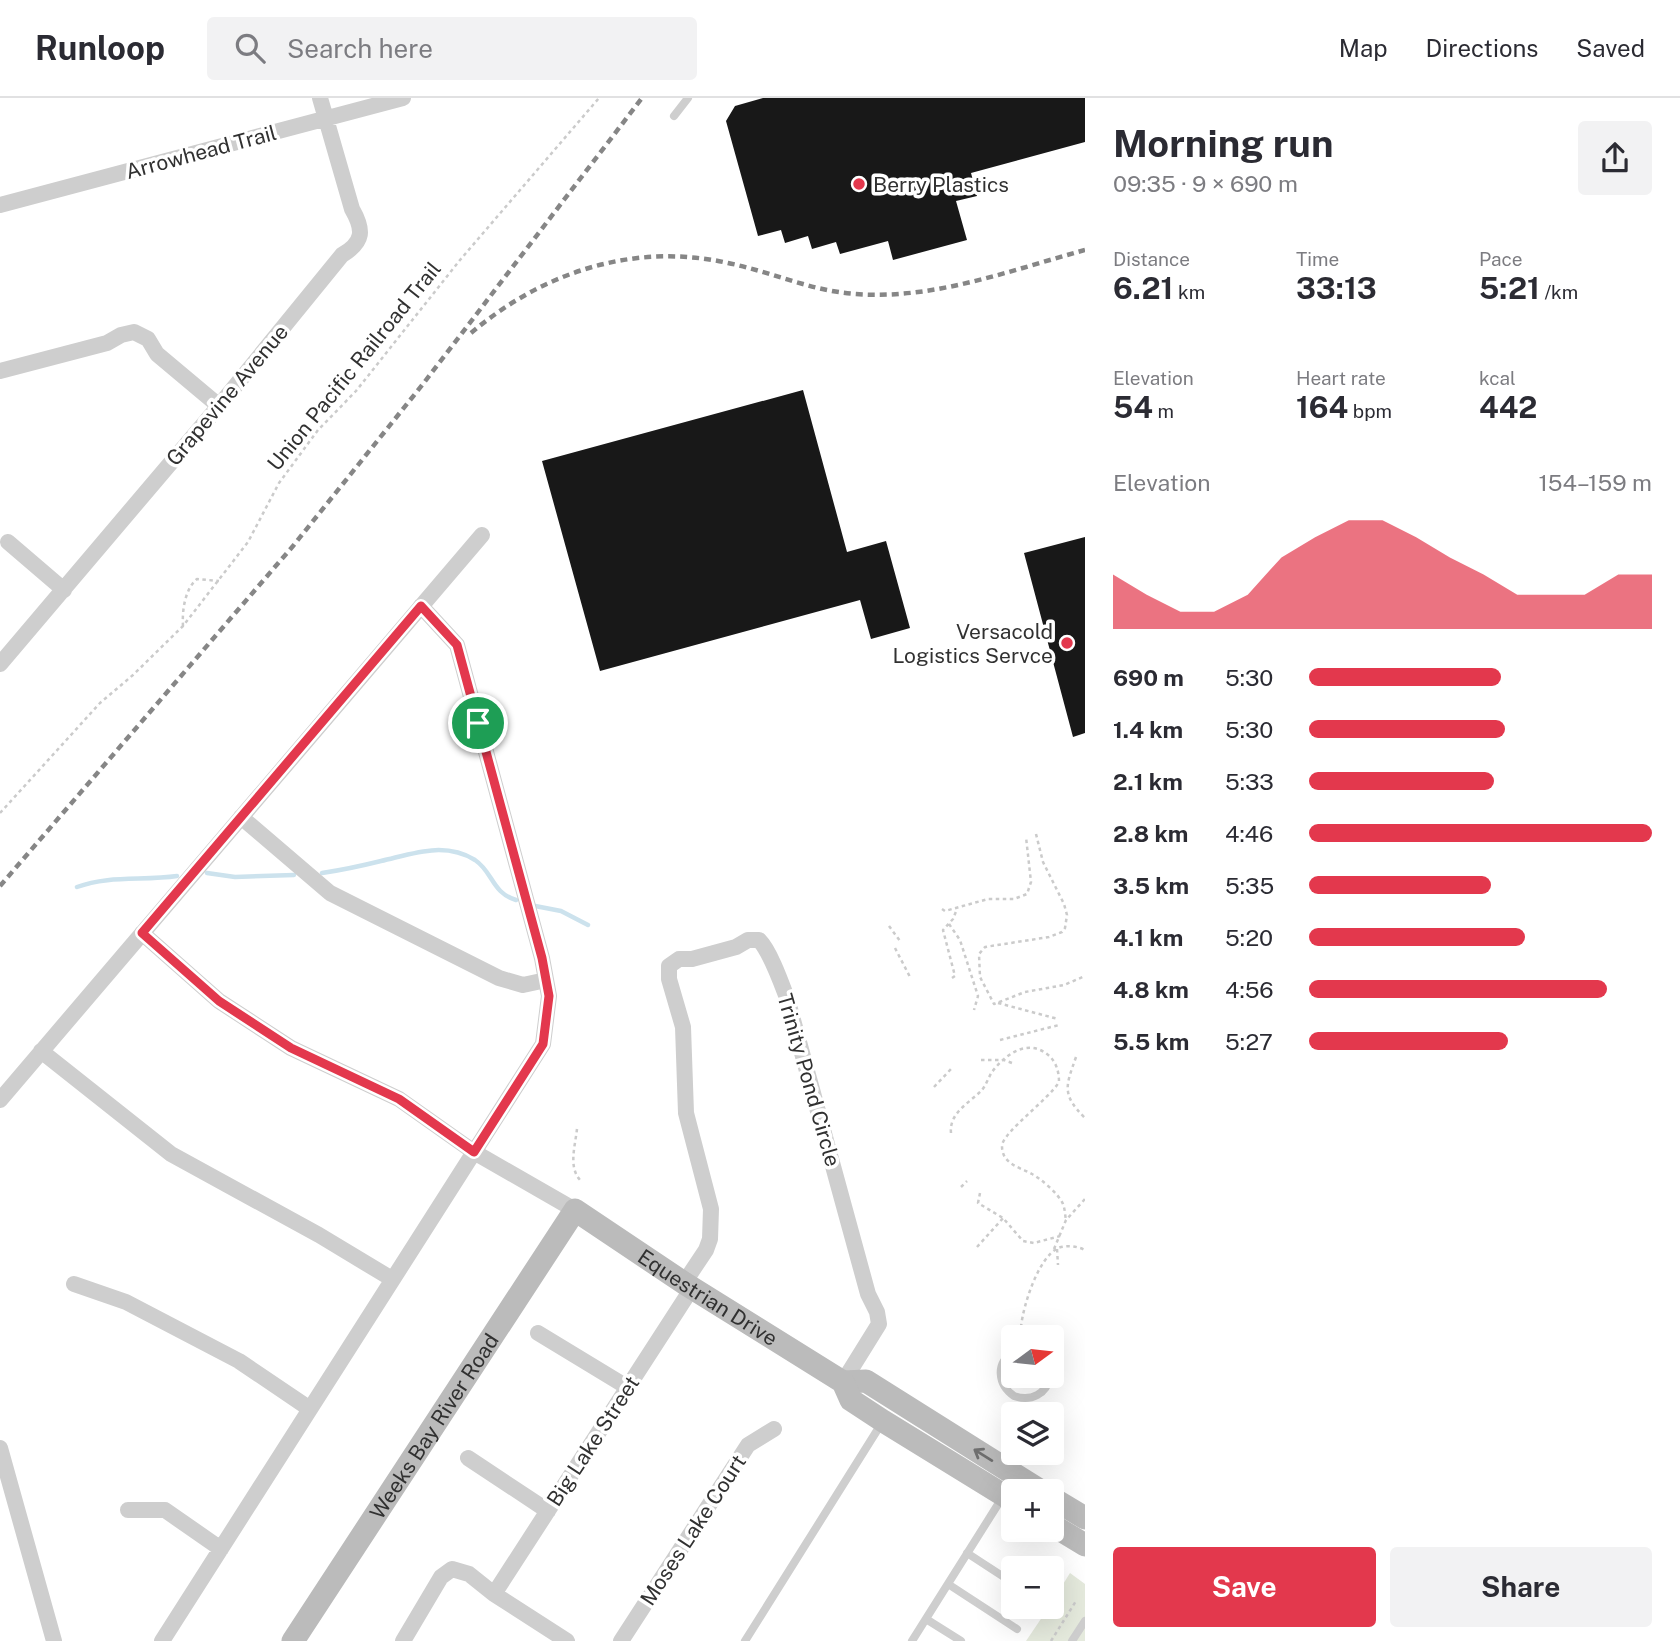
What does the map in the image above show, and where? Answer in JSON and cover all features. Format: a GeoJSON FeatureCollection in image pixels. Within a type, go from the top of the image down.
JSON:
{"type":"FeatureCollection","features":[{"type":"Feature","properties":{"kind":"street","name":"Grapevine Avenue"},"geometry":{"type":"LineString","coordinates":[[0,664],[219,406],[342,255],[355,248],[361,235],[359,221],[352,209],[320,98]]}},
{"type":"Feature","properties":{"kind":"street","name":"Arrowhead Trail"},"geometry":{"type":"LineString","coordinates":[[0,205],[403,98]]}},
{"type":"Feature","properties":{"kind":"street"},"geometry":{"type":"LineString","coordinates":[[0,371],[134,332],[148,339],[158,354],[219,406]]}},
{"type":"Feature","properties":{"kind":"street"},"geometry":{"type":"LineString","coordinates":[[0,1100],[482,535]]}},
{"type":"Feature","properties":{"kind":"street"},"geometry":{"type":"LineString","coordinates":[[8,542],[64,590]]}},
{"type":"Feature","properties":{"kind":"street"},"geometry":{"type":"LineString","coordinates":[[162,1641],[543,1044],[549,996],[542,958],[457,645],[421,606]]}},
{"type":"Feature","properties":{"kind":"street"},"geometry":{"type":"LineString","coordinates":[[241,817],[330,893],[499,978],[523,985],[546,980]]}},
{"type":"Feature","properties":{"kind":"street"},"geometry":{"type":"LineString","coordinates":[[142,933],[219,1001],[291,1048],[399,1099],[474,1152],[575,1210]]}},
{"type":"Feature","properties":{"kind":"street","name":"Trinity Pond Circle"},"geometry":{"type":"LineString","coordinates":[[688,1285],[710,1239],[711,1209],[686,1113],[684,1027],[669,979],[669,966],[679,959],[692,959],[736,947],[748,940],[759,940],[766,948],[787,998],[868,1294],[880,1324],[843,1382]]}},
{"type":"Feature","properties":{"kind":"street"},"geometry":{"type":"LineString","coordinates":[[41,1051],[171,1154],[319,1235],[392,1279]]}},
{"type":"Feature","properties":{"kind":"street","name":"Equestrian Drive"},"geometry":{"type":"LineString","coordinates":[[575,1210],[843,1382],[851,1399],[883,1422],[1001,1494]]}},
{"type":"Feature","properties":{"kind":"street","name":"Weeks Bay River Road"},"geometry":{"type":"LineString","coordinates":[[293,1641],[575,1210]]}},
{"type":"Feature","properties":{"kind":"street"},"geometry":{"type":"LineString","coordinates":[[74,1284],[127,1302],[239,1360],[310,1409]]}},
{"type":"Feature","properties":{"kind":"street","name":"Big Lake Street"},"geometry":{"type":"LineString","coordinates":[[494,1594],[627,1387],[688,1285]]}},
{"type":"Feature","properties":{"kind":"street"},"geometry":{"type":"LineString","coordinates":[[538,1334],[627,1387]]}},
{"type":"Feature","properties":{"kind":"street","name":"Equestrian Drive"},"geometry":{"type":"LineString","coordinates":[[843,1382],[866,1381],[1022,1479]]}},
{"type":"Feature","properties":{"kind":"street","name":"Moses Lake Court"},"geometry":{"type":"LineString","coordinates":[[621,1641],[748,1445],[774,1429]]}},
{"type":"Feature","properties":{"kind":"street"},"geometry":{"type":"LineString","coordinates":[[0,1448],[54,1641]]}},
{"type":"Feature","properties":{"kind":"street"},"geometry":{"type":"LineString","coordinates":[[468,1458],[548,1511]]}},
{"type":"Feature","properties":{"kind":"street"},"geometry":{"type":"LineString","coordinates":[[1064,1505],[1085,1518]]}},
{"type":"Feature","properties":{"kind":"street"},"geometry":{"type":"LineString","coordinates":[[128,1510],[165,1510],[221,1549]]}},
{"type":"Feature","properties":{"kind":"street"},"geometry":{"type":"LineString","coordinates":[[1064,1532],[1085,1545]]}},
{"type":"Feature","properties":{"kind":"street"},"geometry":{"type":"LineString","coordinates":[[403,1641],[441,1577],[452,1569],[469,1574],[494,1594],[566,1641]]}},
{"type":"Feature","properties":{"kind":"lane"},"geometry":{"type":"LineString","coordinates":[[674,116],[688,98]]}},
{"type":"Feature","properties":{"kind":"lane"},"geometry":{"type":"LineString","coordinates":[[1006,1388],[1014,1396],[1031,1398],[1039,1395],[1045,1388]]}},
{"type":"Feature","properties":{"kind":"lane"},"geometry":{"type":"LineString","coordinates":[[745,1641],[883,1422]]}},
{"type":"Feature","properties":{"kind":"lane"},"geometry":{"type":"LineString","coordinates":[[912,1641],[967,1553],[1001,1507]]}},
{"type":"Feature","properties":{"kind":"lane"},"geometry":{"type":"LineString","coordinates":[[967,1553],[1001,1575]]}},
{"type":"Feature","properties":{"kind":"lane"},"geometry":{"type":"LineString","coordinates":[[948,1584],[1017,1629]]}},
{"type":"Feature","properties":{"kind":"lane"},"geometry":{"type":"LineString","coordinates":[[926,1619],[961,1641]]}},
{"type":"Feature","properties":{"kind":"lane"},"geometry":{"type":"LineString","coordinates":[[1072,1641],[1085,1621]]}},
{"type":"Feature","properties":{"kind":"path","name":"Union Pacific Railroad Trail"},"geometry":{"type":"LineString","coordinates":[[0,813],[100,703],[183,626],[248,542],[279,483],[318,430],[356,391],[460,260],[599,98]]}},
{"type":"Feature","properties":{"kind":"path"},"geometry":{"type":"LineString","coordinates":[[183,626],[183,612],[191,584],[197,579],[219,581]]}},
{"type":"Feature","properties":{"kind":"path"},"geometry":{"type":"LineString","coordinates":[[1036,834],[1043,862],[1064,904],[1067,922],[1062,932],[1049,937],[990,945],[981,950],[977,961],[980,977],[994,1004],[1058,1019]]}},
{"type":"Feature","properties":{"kind":"path"},"geometry":{"type":"LineString","coordinates":[[942,909],[945,911],[988,899],[1014,900],[1027,894],[1031,882],[1026,837]]}},
{"type":"Feature","properties":{"kind":"path"},"geometry":{"type":"LineString","coordinates":[[952,978],[955,976],[943,930],[957,908]]}},
{"type":"Feature","properties":{"kind":"path"},"geometry":{"type":"LineString","coordinates":[[949,924],[957,935],[978,996],[974,1010]]}},
{"type":"Feature","properties":{"kind":"path"},"geometry":{"type":"LineString","coordinates":[[889,926],[900,941]]}},
{"type":"Feature","properties":{"kind":"path"},"geometry":{"type":"LineString","coordinates":[[895,948],[909,976]]}},
{"type":"Feature","properties":{"kind":"path"},"geometry":{"type":"LineString","coordinates":[[998,1003],[1026,992],[1064,985],[1085,976]]}},
{"type":"Feature","properties":{"kind":"path"},"geometry":{"type":"LineString","coordinates":[[1000,1040],[1059,1025]]}},
{"type":"Feature","properties":{"kind":"path"},"geometry":{"type":"LineString","coordinates":[[951,1133],[956,1114],[981,1091],[990,1074],[1015,1050],[1030,1048],[1046,1053],[1058,1068],[1059,1082],[1054,1090],[1011,1130],[1002,1141],[1002,1147],[1003,1154],[1011,1164],[1033,1175],[1060,1199],[1066,1220]]}},
{"type":"Feature","properties":{"kind":"path"},"geometry":{"type":"LineString","coordinates":[[1076,1057],[1066,1091],[1085,1118]]}},
{"type":"Feature","properties":{"kind":"path"},"geometry":{"type":"LineString","coordinates":[[981,1060],[1004,1060],[1012,1063]]}},
{"type":"Feature","properties":{"kind":"path"},"geometry":{"type":"LineString","coordinates":[[934,1087],[952,1068]]}},
{"type":"Feature","properties":{"kind":"path"},"geometry":{"type":"LineString","coordinates":[[577,1129],[573,1166],[575,1175],[581,1181]]}},
{"type":"Feature","properties":{"kind":"path"},"geometry":{"type":"LineString","coordinates":[[961,1187],[967,1181]]}},
{"type":"Feature","properties":{"kind":"path"},"geometry":{"type":"LineString","coordinates":[[980,1194],[978,1203],[1004,1217],[1018,1237],[1029,1244],[1060,1236]]}},
{"type":"Feature","properties":{"kind":"path"},"geometry":{"type":"LineString","coordinates":[[1021,1325],[1026,1300],[1041,1268],[1052,1252],[1066,1220],[1085,1199]]}},
{"type":"Feature","properties":{"kind":"path"},"geometry":{"type":"LineString","coordinates":[[977,1247],[1004,1217]]}},
{"type":"Feature","properties":{"kind":"path"},"geometry":{"type":"LineString","coordinates":[[1052,1252],[1072,1246],[1085,1250]]}},
{"type":"Feature","properties":{"kind":"path"},"geometry":{"type":"LineString","coordinates":[[1057,1249],[1058,1265]]}},
{"type":"Feature","properties":{"kind":"path"},"geometry":{"type":"LineString","coordinates":[[1051,1641],[1076,1601]]}},
{"type":"Feature","properties":{"kind":"shaded area"},"geometry":{"type":"Polygon","coordinates":[[[1070,1573],[1085,1584],[1085,1641],[1026,1641],[1041,1619],[1064,1619],[1064,1583],[1070,1573]]]}},
{"type":"Feature","properties":{"kind":"building","name":"Berry Plastics"},"geometry":{"type":"Polygon","coordinates":[[[763,98],[1085,98],[1085,142],[971,173],[977,196],[956,201],[967,240],[893,260],[888,241],[840,254],[836,242],[812,249],[808,236],[785,243],[781,230],[758,236],[726,121],[735,106],[763,98]]]}},
{"type":"Feature","properties":{"kind":"building"},"geometry":{"type":"Polygon","coordinates":[[[803,390],[847,552],[886,541],[910,628],[871,639],[860,600],[600,671],[542,461],[803,390]]]}},
{"type":"Feature","properties":{"kind":"building","name":"Versacold Logistics Servce"},"geometry":{"type":"Polygon","coordinates":[[[1085,537],[1085,733],[1073,737],[1024,553],[1085,537]]]}},
{"type":"Feature","properties":{"kind":"waterway"},"geometry":{"type":"LineString","coordinates":[[322,873],[416,853],[452,851],[475,860],[502,892],[516,900]]}},
{"type":"Feature","properties":{"kind":"waterway"},"geometry":{"type":"LineString","coordinates":[[207,873],[235,877],[294,875]]}},
{"type":"Feature","properties":{"kind":"waterway"},"geometry":{"type":"LineString","coordinates":[[77,887],[101,881],[177,876]]}},
{"type":"Feature","properties":{"kind":"waterway"},"geometry":{"type":"LineString","coordinates":[[530,905],[561,911],[588,925]]}},
{"type":"Feature","properties":{"kind":"railway"},"geometry":{"type":"LineString","coordinates":[[0,886],[293,546],[423,384],[642,98]]}},
{"type":"Feature","properties":{"kind":"railway"},"geometry":{"type":"LineString","coordinates":[[471,333],[528,293],[591,267],[624,260],[693,257],[728,263],[823,289],[885,295],[972,282],[1085,250]]}},
{"type":"Feature","properties":{"kind":"place","name":"Berry Plastics"},"geometry":{"type":"Point","coordinates":[859,184]}},
{"type":"Feature","properties":{"kind":"place","name":"Versacold Logistics Servce"},"geometry":{"type":"Point","coordinates":[1067,643]}},
{"type":"Feature","properties":{"kind":"route"},"geometry":{"type":"LineString","coordinates":[[421,606],[457,645],[478,723],[542,958],[549,996],[543,1044],[474,1152],[399,1099],[291,1048],[219,1001],[142,933],[421,606]]}}]}
